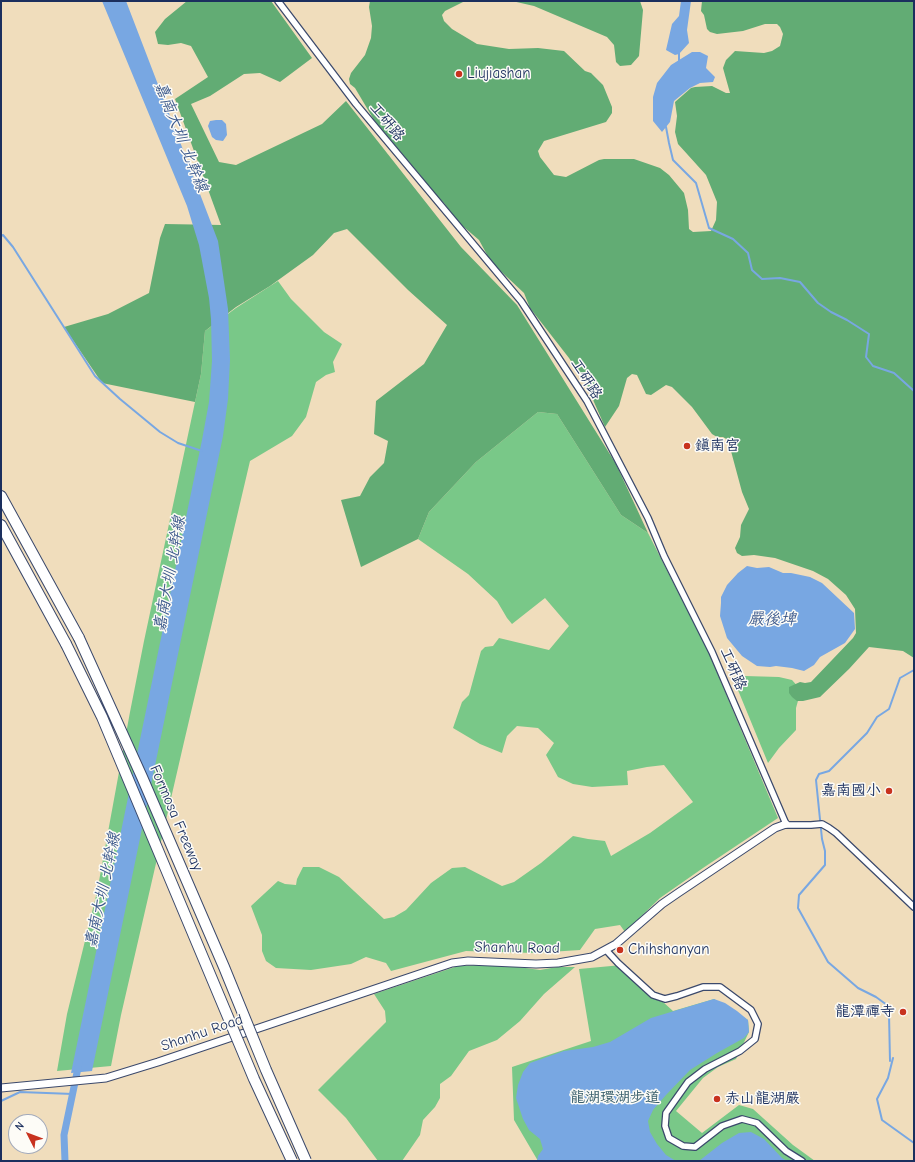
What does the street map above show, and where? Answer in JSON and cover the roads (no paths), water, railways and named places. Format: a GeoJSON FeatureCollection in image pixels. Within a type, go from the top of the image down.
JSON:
{"type":"FeatureCollection","features":[{"type":"Feature","properties":{"kind":"highway","name":"Formosa Freeway"},"geometry":{"type":"LineString","coordinates":[[1,496],[79,638],[142,777],[306,1161]]}},
{"type":"Feature","properties":{"kind":"highway","name":"Formosa Freeway"},"geometry":{"type":"LineString","coordinates":[[1,525],[66,644],[102,717],[254,1079],[292,1161]]}},
{"type":"Feature","properties":{"kind":"street","name":"工研路"},"geometry":{"type":"LineString","coordinates":[[278,1],[356,104],[521,301],[587,401],[648,518],[664,556],[712,652],[786,824]]}},
{"type":"Feature","properties":{"kind":"street","name":"Shanhu Road"},"geometry":{"type":"LineString","coordinates":[[1,1088],[106,1078],[452,963],[468,961],[554,964],[588,958],[621,941],[662,904],[774,828],[786,824],[785,825],[822,824],[829,828],[914,907]]}},
{"type":"Feature","properties":{"kind":"street"},"geometry":{"type":"LineString","coordinates":[[606,950],[653,995],[665,999],[703,987],[720,987],[751,1010],[758,1024],[755,1039],[740,1051],[705,1069],[688,1082],[666,1113],[665,1126],[669,1138],[683,1146],[694,1148],[722,1126],[742,1119],[757,1123],[786,1151],[802,1161]]}},
{"type":"Feature","properties":{"kind":"water"},"geometry":{"type":"Polygon","coordinates":[[[102,1],[126,1],[218,241],[228,309],[230,360],[228,399],[223,436],[92,1071],[71,1073],[202,440],[209,402],[212,361],[209,298],[199,245],[187,206],[102,1]]]}},
{"type":"Feature","properties":{"kind":"water"},"geometry":{"type":"Polygon","coordinates":[[[681,1],[691,1],[687,30],[689,43],[679,54],[675,55],[666,50],[672,24],[679,16],[681,1]]]}},
{"type":"Feature","properties":{"kind":"water"},"geometry":{"type":"Polygon","coordinates":[[[692,52],[700,52],[708,56],[706,68],[715,77],[713,82],[700,83],[690,88],[674,101],[670,122],[662,132],[653,121],[653,97],[657,83],[671,65],[692,52]]]}},
{"type":"Feature","properties":{"kind":"water"},"geometry":{"type":"Polygon","coordinates":[[[222,120],[226,124],[227,135],[223,141],[216,140],[212,137],[208,126],[210,121],[222,120]]]}},
{"type":"Feature","properties":{"kind":"water","name":"嚴後埤"},"geometry":{"type":"Polygon","coordinates":[[[747,566],[757,568],[769,567],[783,573],[810,577],[822,583],[854,613],[855,629],[845,643],[820,657],[814,665],[804,671],[776,666],[757,666],[742,656],[727,638],[720,616],[721,597],[727,585],[747,566]]]}},
{"type":"Feature","properties":{"kind":"water","name":"龍湖環湖步道"},"geometry":{"type":"Polygon","coordinates":[[[714,999],[725,1003],[748,1020],[749,1032],[744,1038],[690,1070],[653,1110],[648,1121],[650,1132],[666,1155],[676,1161],[537,1161],[538,1156],[543,1149],[540,1139],[529,1130],[523,1119],[516,1098],[518,1085],[523,1072],[530,1063],[564,1051],[593,1047],[610,1042],[651,1018],[714,999]]]}},
{"type":"Feature","properties":{"kind":"water"},"geometry":{"type":"Polygon","coordinates":[[[751,1132],[764,1139],[782,1158],[787,1161],[699,1161],[722,1143],[739,1133],[751,1132]]]}},
{"type":"Feature","properties":{"kind":"waterway"},"geometry":{"type":"LineString","coordinates":[[679,52],[679,61]]}},
{"type":"Feature","properties":{"kind":"waterway"},"geometry":{"type":"LineString","coordinates":[[666,127],[673,160],[696,183],[709,228],[733,239],[748,253],[752,270],[762,279],[780,278],[800,282],[818,303],[869,334],[866,357],[873,366],[894,373],[914,391]]}},
{"type":"Feature","properties":{"kind":"waterway"},"geometry":{"type":"LineString","coordinates":[[1,236],[3,235],[13,247],[95,376],[160,432],[178,443],[202,451]]}},
{"type":"Feature","properties":{"kind":"waterway"},"geometry":{"type":"LineString","coordinates":[[890,1061],[889,1014],[887,1005],[876,997],[858,988],[828,962],[798,908],[799,895],[825,865],[825,851],[822,839],[816,780],[819,774],[829,771],[867,733],[877,717],[889,709],[900,678],[914,670]]}},
{"type":"Feature","properties":{"kind":"waterway"},"geometry":{"type":"LineString","coordinates":[[893,1058],[888,1078],[877,1099],[882,1120],[914,1143]]}},
{"type":"Feature","properties":{"kind":"waterway","name":"嘉南大圳 北幹線"},"geometry":{"type":"LineString","coordinates":[[65,1161],[64,1135],[79,1063]]}},
{"type":"Feature","properties":{"kind":"waterway"},"geometry":{"type":"LineString","coordinates":[[1,1101],[20,1092],[73,1094]]}},
{"type":"Feature","properties":{"kind":"place","name":"Liujiashan"},"geometry":{"type":"Point","coordinates":[459,74]}},
{"type":"Feature","properties":{"kind":"place","name":"鎮南宮"},"geometry":{"type":"Point","coordinates":[687,446]}},
{"type":"Feature","properties":{"kind":"place","name":"嘉南國小"},"geometry":{"type":"Point","coordinates":[889,791]}},
{"type":"Feature","properties":{"kind":"place","name":"Chihshanyan"},"geometry":{"type":"Point","coordinates":[620,950]}},
{"type":"Feature","properties":{"kind":"place","name":"龍潭禪寺"},"geometry":{"type":"Point","coordinates":[903,1012]}},
{"type":"Feature","properties":{"kind":"place","name":"赤山龍湖嚴"},"geometry":{"type":"Point","coordinates":[717,1099]}}]}
